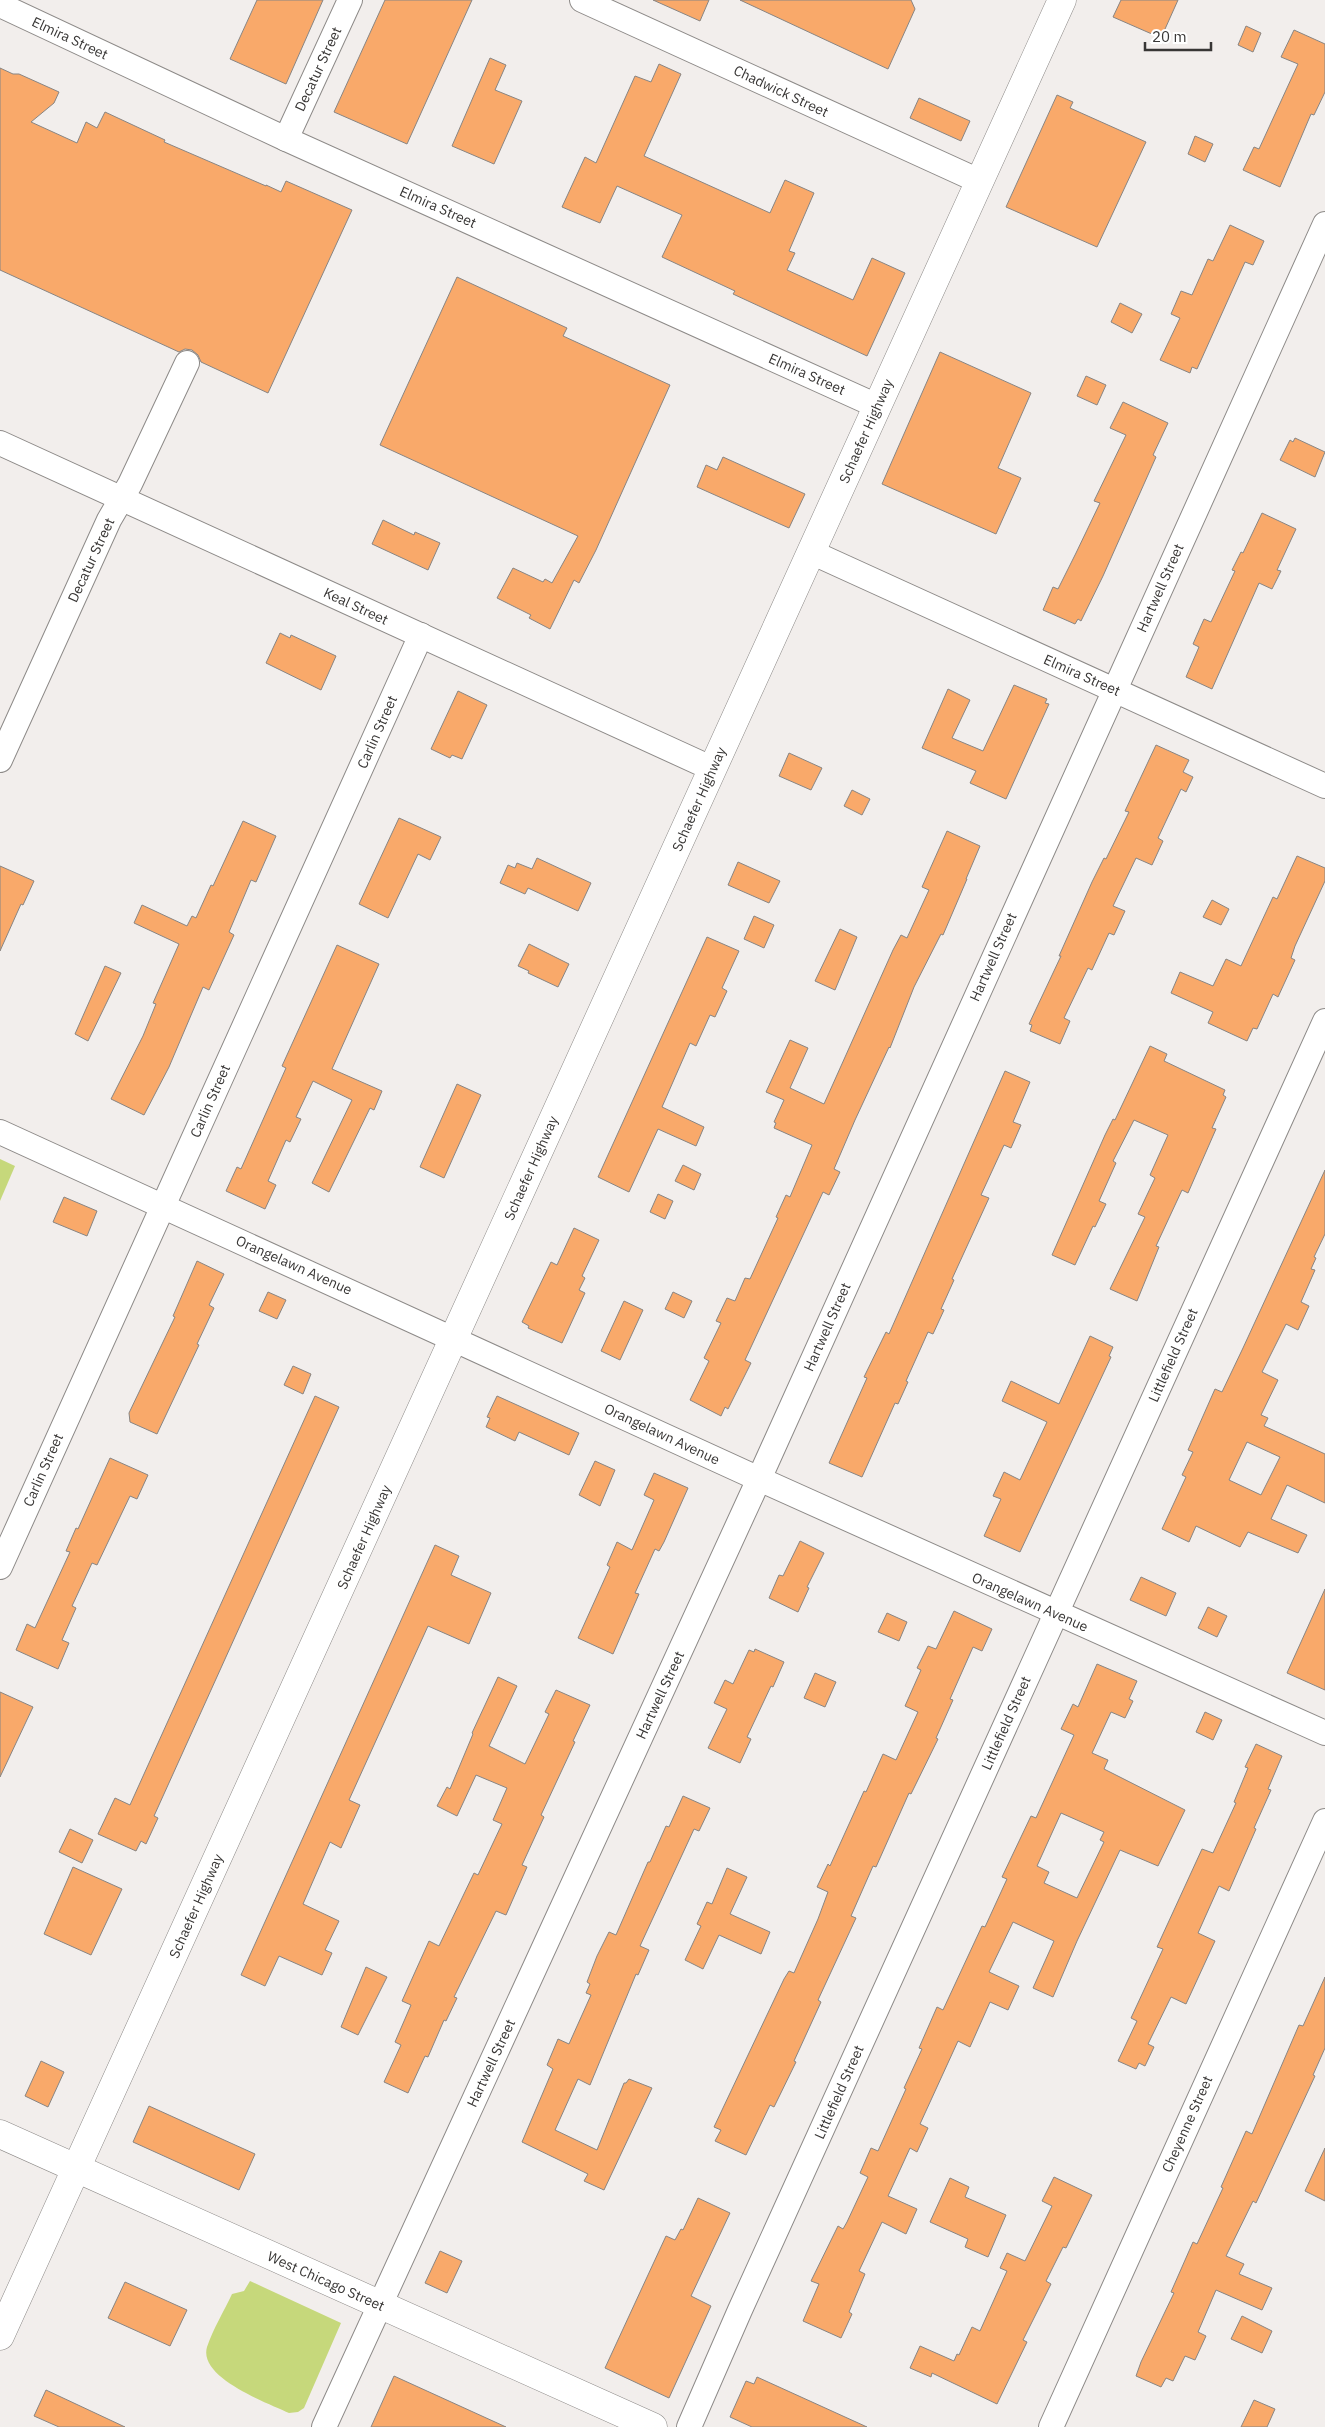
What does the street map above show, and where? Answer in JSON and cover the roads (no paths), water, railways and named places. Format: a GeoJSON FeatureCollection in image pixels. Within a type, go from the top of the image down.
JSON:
{"type":"FeatureCollection","features":[{"type":"Feature","properties":{"kind":"main road","name":"Schaefer Highway"},"geometry":{"type":"LineString","coordinates":[[0,2336],[1062,0]]}},
{"type":"Feature","properties":{"kind":"main road","name":"West Chicago Street"},"geometry":{"type":"LineString","coordinates":[[0,2134],[653,2427]]}},
{"type":"Feature","properties":{"kind":"street","name":"Decatur Street"},"geometry":{"type":"LineString","coordinates":[[286,139],[350,0]]}},
{"type":"Feature","properties":{"kind":"street","name":"Chadwick Street"},"geometry":{"type":"LineString","coordinates":[[582,0],[979,181]]}},
{"type":"Feature","properties":{"kind":"street","name":"Elmira Street"},"geometry":{"type":"LineString","coordinates":[[0,5],[286,139],[877,406]]}},
{"type":"Feature","properties":{"kind":"street","name":"Hartwell Street"},"geometry":{"type":"LineString","coordinates":[[324,2427],[759,1479],[1325,224]]}},
{"type":"Feature","properties":{"kind":"street","name":"Decatur Street"},"geometry":{"type":"LineString","coordinates":[[0,760],[109,520],[130,484],[187,363]]}},
{"type":"Feature","properties":{"kind":"street","name":"Keal Street"},"geometry":{"type":"LineString","coordinates":[[0,443],[712,769]]}},
{"type":"Feature","properties":{"kind":"street","name":"Elmira Street"},"geometry":{"type":"LineString","coordinates":[[811,552],[1325,786]]}},
{"type":"Feature","properties":{"kind":"street","name":"Carlin Street"},"geometry":{"type":"LineString","coordinates":[[0,1566],[421,635]]}},
{"type":"Feature","properties":{"kind":"street","name":"Littlefield Street"},"geometry":{"type":"LineString","coordinates":[[689,2427],[740,2310],[1325,1021]]}},
{"type":"Feature","properties":{"kind":"street","name":"Orangelawn Avenue"},"geometry":{"type":"LineString","coordinates":[[0,1132],[1056,1614],[1325,1734]]}},
{"type":"Feature","properties":{"kind":"street","name":"Cheyenne Street"},"geometry":{"type":"LineString","coordinates":[[1051,2427],[1325,1821]]}}]}
